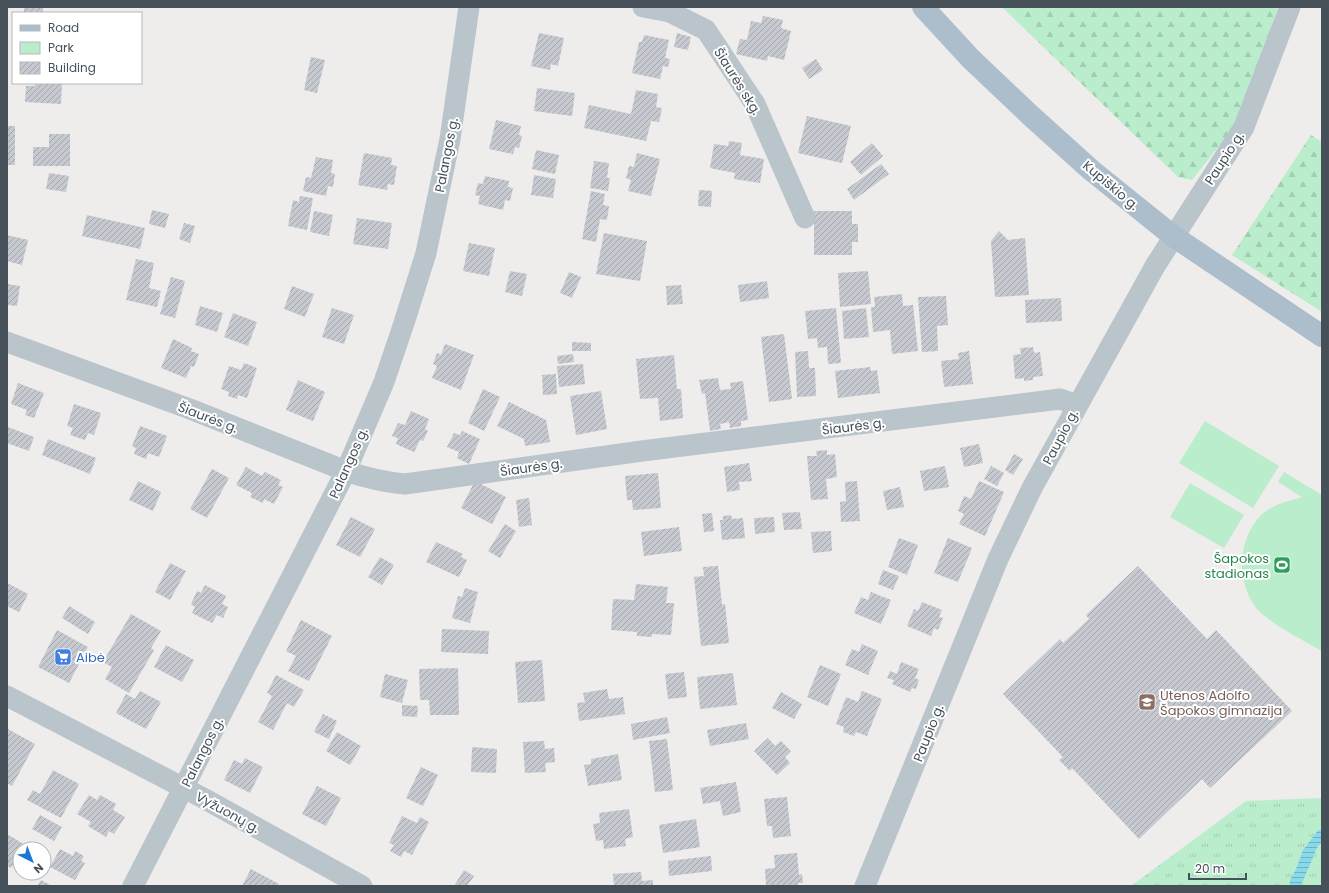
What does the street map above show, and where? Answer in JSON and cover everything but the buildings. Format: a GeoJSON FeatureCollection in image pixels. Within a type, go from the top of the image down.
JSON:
{"type":"FeatureCollection","features":[{"type":"Feature","properties":{"kind":"main road","name":"Kupiškio g."},"geometry":{"type":"LineString","coordinates":[[923,7],[971,59],[1030,116],[1091,170],[1173,236],[1322,336]]}},
{"type":"Feature","properties":{"kind":"street","name":"Palangos g."},"geometry":{"type":"LineString","coordinates":[[133,886],[346,471],[386,374],[426,253],[450,139],[470,7]]}},
{"type":"Feature","properties":{"kind":"street","name":"Šiaurės skg."},"geometry":{"type":"LineString","coordinates":[[643,7],[670,12],[706,30],[755,104],[805,218]]}},
{"type":"Feature","properties":{"kind":"street","name":"Paupio g."},"geometry":{"type":"LineString","coordinates":[[865,886],[998,559],[1032,488],[1155,266],[1244,127],[1290,7]]}},
{"type":"Feature","properties":{"kind":"street","name":"Šiaurės g."},"geometry":{"type":"LineString","coordinates":[[7,342],[190,409],[346,471],[385,482],[405,484],[634,452],[1060,399],[1069,402],[1076,407]]}},
{"type":"Feature","properties":{"kind":"street","name":"Vyžuonų g."},"geometry":{"type":"LineString","coordinates":[[7,696],[184,788],[362,886]]}},
{"type":"Feature","properties":{"kind":"green space"},"geometry":{"type":"Polygon","coordinates":[[[1002,7],[1278,7],[1251,87],[1243,116],[1192,180],[1178,177],[1002,7]]]}},
{"type":"Feature","properties":{"kind":"green space"},"geometry":{"type":"Polygon","coordinates":[[[1311,135],[1322,142],[1322,312],[1232,255],[1311,135]]]}},
{"type":"Feature","properties":{"kind":"green space"},"geometry":{"type":"Polygon","coordinates":[[[1205,421],[1279,466],[1253,508],[1179,463],[1205,421]]]}},
{"type":"Feature","properties":{"kind":"green space","name":"Šapokos stadionas"},"geometry":{"type":"Polygon","coordinates":[[[1284,472],[1322,495],[1322,651],[1266,618],[1254,605],[1248,595],[1244,583],[1242,559],[1244,547],[1253,525],[1261,515],[1270,509],[1302,497],[1278,482],[1284,472]]]}},
{"type":"Feature","properties":{"kind":"green space"},"geometry":{"type":"Polygon","coordinates":[[[1190,483],[1244,515],[1224,548],[1170,517],[1190,483]]]}},
{"type":"Feature","properties":{"kind":"green space"},"geometry":{"type":"Polygon","coordinates":[[[1322,798],[1322,830],[1318,830],[1303,850],[1290,880],[1289,886],[1131,886],[1246,801],[1322,798]]]}},
{"type":"Feature","properties":{"kind":"green space"},"geometry":{"type":"Polygon","coordinates":[[[1322,843],[1322,886],[1302,886],[1318,846],[1322,843]]]}},
{"type":"Feature","properties":{"kind":"water"},"geometry":{"type":"Polygon","coordinates":[[[1318,830],[1322,830],[1322,843],[1318,846],[1302,886],[1289,886],[1290,880],[1303,850],[1318,830]]]}},
{"type":"Feature","properties":{"kind":"place","name":"Šapokos stadionas"},"geometry":{"type":"Point","coordinates":[1282,565]}},
{"type":"Feature","properties":{"kind":"place","name":"Aibė"},"geometry":{"type":"Point","coordinates":[63,657]}},
{"type":"Feature","properties":{"kind":"place","name":"Utenos Adolfo Šapokos gimnazija"},"geometry":{"type":"Point","coordinates":[1147,702]}}]}
